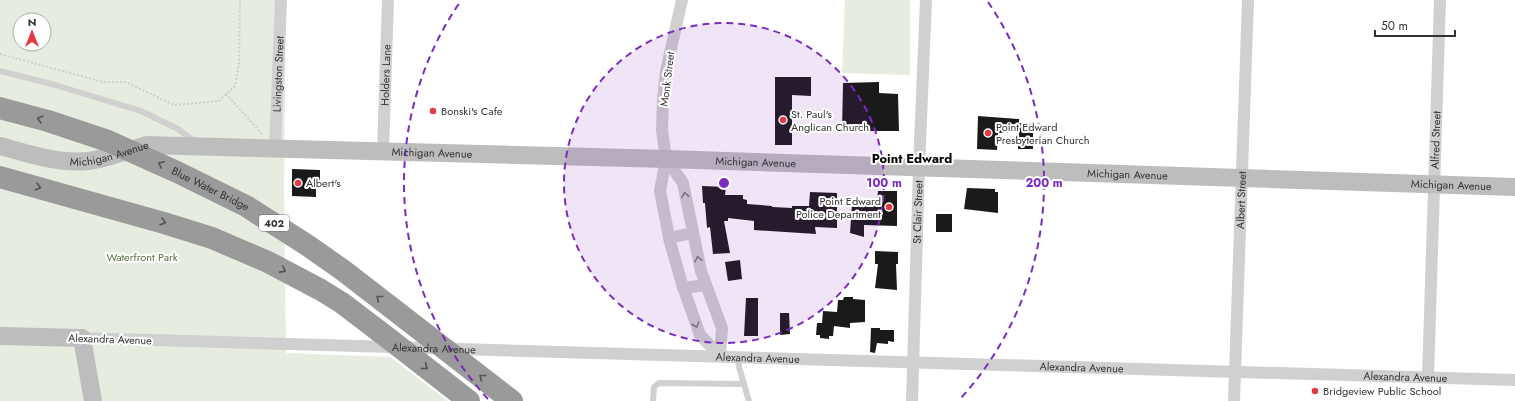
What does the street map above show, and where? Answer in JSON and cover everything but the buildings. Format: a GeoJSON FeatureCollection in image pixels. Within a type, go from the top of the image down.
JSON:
{"type":"FeatureCollection","features":[{"type":"Feature","properties":{"kind":"highway","name":"Blue Water Bridge"},"geometry":{"type":"LineString","coordinates":[[0,108],[48,121],[108,141],[178,172],[246,206],[308,245],[344,271],[512,401]]}},
{"type":"Feature","properties":{"kind":"highway"},"geometry":{"type":"LineString","coordinates":[[0,177],[206,236],[241,249],[268,262],[342,303],[468,401]]}},
{"type":"Feature","properties":{"kind":"street","name":"Livingston Street"},"geometry":{"type":"LineString","coordinates":[[275,148],[281,0]]}},
{"type":"Feature","properties":{"kind":"street","name":"Holders Lane"},"geometry":{"type":"LineString","coordinates":[[383,151],[388,0]]}},
{"type":"Feature","properties":{"kind":"street","name":"Monk Street"},"geometry":{"type":"LineString","coordinates":[[682,0],[672,43],[664,93],[662,130],[666,159],[660,191],[669,238],[683,288],[700,335],[720,356]]}},
{"type":"Feature","properties":{"kind":"street","name":"St Clair Street"},"geometry":{"type":"LineString","coordinates":[[912,401],[926,0]]}},
{"type":"Feature","properties":{"kind":"street","name":"Albert Street"},"geometry":{"type":"LineString","coordinates":[[1234,401],[1248,0]]}},
{"type":"Feature","properties":{"kind":"street","name":"Alfred Street"},"geometry":{"type":"LineString","coordinates":[[1428,377],[1440,0]]}},
{"type":"Feature","properties":{"kind":"street","name":"Michigan Avenue"},"geometry":{"type":"LineString","coordinates":[[0,146],[48,159],[88,161],[146,145],[201,146],[666,159],[1515,187]]}},
{"type":"Feature","properties":{"kind":"street","name":"Monk Street"},"geometry":{"type":"LineString","coordinates":[[666,159],[683,183],[692,233],[701,271],[722,328],[720,356]]}},
{"type":"Feature","properties":{"kind":"street"},"geometry":{"type":"LineString","coordinates":[[669,238],[692,233]]}},
{"type":"Feature","properties":{"kind":"street"},"geometry":{"type":"LineString","coordinates":[[683,288],[706,285]]}},
{"type":"Feature","properties":{"kind":"street","name":"Alexandra Avenue"},"geometry":{"type":"LineString","coordinates":[[0,336],[738,356],[1515,380]]}},
{"type":"Feature","properties":{"kind":"street"},"geometry":{"type":"LineString","coordinates":[[82,338],[93,401]]}},
{"type":"Feature","properties":{"kind":"lane"},"geometry":{"type":"LineString","coordinates":[[0,71],[55,85],[141,111],[178,129],[201,146]]}},
{"type":"Feature","properties":{"kind":"lane"},"geometry":{"type":"LineString","coordinates":[[738,356],[739,367],[749,401]]}},
{"type":"Feature","properties":{"kind":"lane"},"geometry":{"type":"LineString","coordinates":[[653,401],[654,387],[659,383],[744,384]]}},
{"type":"Feature","properties":{"kind":"path"},"geometry":{"type":"LineString","coordinates":[[0,54],[103,82],[126,82],[174,105],[219,101],[235,86],[239,62],[240,0]]}},
{"type":"Feature","properties":{"kind":"path"},"geometry":{"type":"LineString","coordinates":[[226,94],[275,148]]}},
{"type":"Feature","properties":{"kind":"green space","name":"Waterfront Park"},"geometry":{"type":"Polygon","coordinates":[[[0,0],[286,0],[284,187],[286,353],[390,357],[448,401],[0,401],[0,0]]]}},
{"type":"Feature","properties":{"kind":"green space"},"geometry":{"type":"Polygon","coordinates":[[[845,0],[910,0],[910,75],[842,73],[845,0]]]}},
{"type":"Feature","properties":{"kind":"place","name":"Bonski's Cafe"},"geometry":{"type":"Point","coordinates":[433,111]}},
{"type":"Feature","properties":{"kind":"place","name":"St. Paul's Anglican Church"},"geometry":{"type":"Point","coordinates":[783,120]}},
{"type":"Feature","properties":{"kind":"place","name":"Point Edward Presbyterian Church"},"geometry":{"type":"Point","coordinates":[988,133]}},
{"type":"Feature","properties":{"kind":"place","name":"Albert's"},"geometry":{"type":"Point","coordinates":[298,183]}},
{"type":"Feature","properties":{"kind":"place","name":"Point Edward Police Department"},"geometry":{"type":"Point","coordinates":[889,207]}},
{"type":"Feature","properties":{"kind":"place","name":"Bridgeview Public School"},"geometry":{"type":"Point","coordinates":[1315,391]}},
{"type":"Feature","properties":{"kind":"district","name":"Point Edward"},"geometry":{"type":"Point","coordinates":[912,158]}}]}
